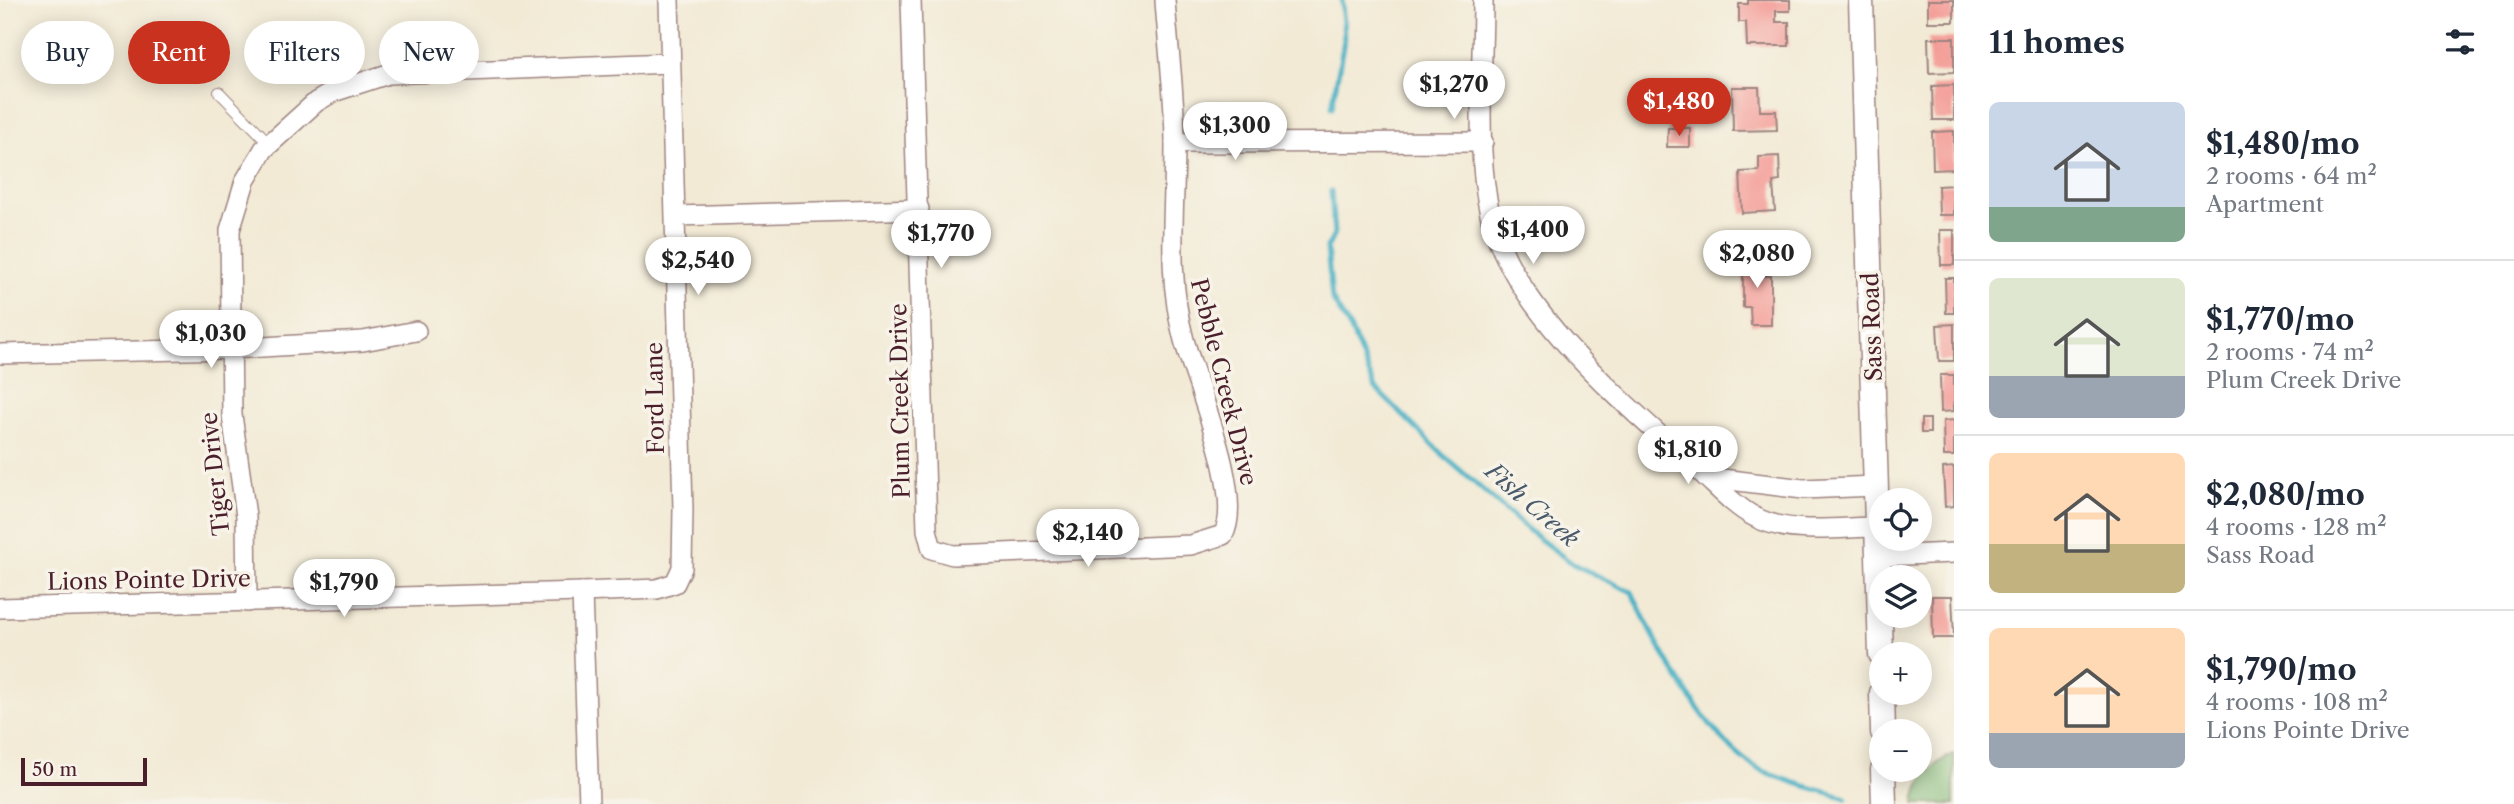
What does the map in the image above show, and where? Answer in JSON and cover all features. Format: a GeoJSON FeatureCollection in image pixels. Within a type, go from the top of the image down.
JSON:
{"type":"FeatureCollection","features":[{"type":"Feature","properties":{"kind":"street","name":"Ford Lane"},"geometry":{"type":"LineString","coordinates":[[669,0],[683,509],[682,568],[675,583]]}},
{"type":"Feature","properties":{"kind":"street","name":"Plum Creek Drive"},"geometry":{"type":"LineString","coordinates":[[911,0],[927,512],[932,549]]}},
{"type":"Feature","properties":{"kind":"street","name":"Pebble Creek Drive"},"geometry":{"type":"LineString","coordinates":[[932,549],[953,555],[1191,545],[1223,535],[1229,524],[1231,509],[1222,469],[1175,305],[1171,228],[1175,143],[1165,0]]}},
{"type":"Feature","properties":{"kind":"street"},"geometry":{"type":"LineString","coordinates":[[1483,0],[1483,142],[1491,218],[1525,294],[1619,397],[1744,510],[1776,524],[1797,528],[1869,527]]}},
{"type":"Feature","properties":{"kind":"street","name":"Sass Road"},"geometry":{"type":"LineString","coordinates":[[1861,0],[1876,486]]}},
{"type":"Feature","properties":{"kind":"street","name":"Tiger Drive"},"geometry":{"type":"LineString","coordinates":[[247,602],[246,516],[232,415],[230,230],[245,181],[270,143],[316,102],[333,92],[388,74],[670,63]]}},
{"type":"Feature","properties":{"kind":"street"},"geometry":{"type":"LineString","coordinates":[[1175,143],[1483,142]]}},
{"type":"Feature","properties":{"kind":"street"},"geometry":{"type":"LineString","coordinates":[[676,216],[919,209]]}},
{"type":"Feature","properties":{"kind":"street"},"geometry":{"type":"LineString","coordinates":[[0,354],[230,349],[363,341],[416,331]]}},
{"type":"Feature","properties":{"kind":"street"},"geometry":{"type":"LineString","coordinates":[[1706,477],[1803,489],[1876,486]]}},
{"type":"Feature","properties":{"kind":"street","name":"Sass Road"},"geometry":{"type":"LineString","coordinates":[[1880,551],[1881,642]]}},
{"type":"Feature","properties":{"kind":"street"},"geometry":{"type":"LineString","coordinates":[[1880,556],[1954,553]]}},
{"type":"Feature","properties":{"kind":"street","name":"Lions Pointe Drive"},"geometry":{"type":"LineString","coordinates":[[0,608],[582,592],[657,589],[675,583]]}},
{"type":"Feature","properties":{"kind":"street"},"geometry":{"type":"LineString","coordinates":[[582,592],[589,804]]}},
{"type":"Feature","properties":{"kind":"street"},"geometry":{"type":"LineString","coordinates":[[1883,782],[1884,804]]}},
{"type":"Feature","properties":{"kind":"lane"},"geometry":{"type":"LineString","coordinates":[[219,92],[270,143]]}},
{"type":"Feature","properties":{"kind":"green space"},"geometry":{"type":"Polygon","coordinates":[[[1954,754],[1954,804],[1915,804],[1922,782],[1932,782],[1932,768],[1954,754]]]}},
{"type":"Feature","properties":{"kind":"building"},"geometry":{"type":"Polygon","coordinates":[[[1748,0],[1790,0],[1790,11],[1776,11],[1776,22],[1789,22],[1789,46],[1747,46],[1746,22],[1739,22],[1739,4],[1748,4],[1748,0]]]}},
{"type":"Feature","properties":{"kind":"building"},"geometry":{"type":"Polygon","coordinates":[[[1928,0],[1954,0],[1954,22],[1928,22],[1928,0]]]}},
{"type":"Feature","properties":{"kind":"building"},"geometry":{"type":"Polygon","coordinates":[[[1928,38],[1954,38],[1954,72],[1929,73],[1928,38]]]}},
{"type":"Feature","properties":{"kind":"building"},"geometry":{"type":"Polygon","coordinates":[[[1954,85],[1954,120],[1933,120],[1932,86],[1954,85]]]}},
{"type":"Feature","properties":{"kind":"building"},"geometry":{"type":"Polygon","coordinates":[[[1732,87],[1759,87],[1760,111],[1776,111],[1777,130],[1733,131],[1732,87]]]}},
{"type":"Feature","properties":{"kind":"building"},"geometry":{"type":"Polygon","coordinates":[[[1668,128],[1690,128],[1690,147],[1667,147],[1668,128]]]}},
{"type":"Feature","properties":{"kind":"building"},"geometry":{"type":"Polygon","coordinates":[[[1954,131],[1954,169],[1933,170],[1932,132],[1954,131]]]}},
{"type":"Feature","properties":{"kind":"building"},"geometry":{"type":"Polygon","coordinates":[[[1779,156],[1780,181],[1773,182],[1775,211],[1742,213],[1740,172],[1759,171],[1759,157],[1779,156]]]}},
{"type":"Feature","properties":{"kind":"building"},"geometry":{"type":"Polygon","coordinates":[[[1954,185],[1954,215],[1939,215],[1938,186],[1954,185]]]}},
{"type":"Feature","properties":{"kind":"building"},"geometry":{"type":"Polygon","coordinates":[[[1940,230],[1954,230],[1954,265],[1941,265],[1940,230]]]}},
{"type":"Feature","properties":{"kind":"building"},"geometry":{"type":"Polygon","coordinates":[[[1743,257],[1766,257],[1766,276],[1771,276],[1771,325],[1751,325],[1750,307],[1743,307],[1743,257]]]}},
{"type":"Feature","properties":{"kind":"building"},"geometry":{"type":"Polygon","coordinates":[[[1945,278],[1954,278],[1954,313],[1946,313],[1945,278]]]}},
{"type":"Feature","properties":{"kind":"building"},"geometry":{"type":"Polygon","coordinates":[[[1954,324],[1954,361],[1939,361],[1937,325],[1954,324]]]}},
{"type":"Feature","properties":{"kind":"building"},"geometry":{"type":"Polygon","coordinates":[[[1940,375],[1954,375],[1954,411],[1941,412],[1940,375]]]}},
{"type":"Feature","properties":{"kind":"building"},"geometry":{"type":"Polygon","coordinates":[[[1921,419],[1930,419],[1930,433],[1921,433],[1921,419]]]}},
{"type":"Feature","properties":{"kind":"building"},"geometry":{"type":"Polygon","coordinates":[[[1954,420],[1954,456],[1944,456],[1943,421],[1954,420]]]}},
{"type":"Feature","properties":{"kind":"building"},"geometry":{"type":"Polygon","coordinates":[[[1954,467],[1954,506],[1945,507],[1943,468],[1954,467]]]}},
{"type":"Feature","properties":{"kind":"building"},"geometry":{"type":"Polygon","coordinates":[[[1932,596],[1952,596],[1954,638],[1933,638],[1932,596]]]}},
{"type":"Feature","properties":{"kind":"waterway","name":"Fish Creek"},"geometry":{"type":"LineString","coordinates":[[1332,107],[1344,40],[1342,0]]}},
{"type":"Feature","properties":{"kind":"waterway","name":"Fish Creek"},"geometry":{"type":"LineString","coordinates":[[1331,191],[1334,235],[1327,248],[1332,299],[1351,330],[1375,388],[1444,456],[1533,534],[1573,564],[1632,592],[1685,690],[1722,738],[1740,756],[1769,774],[1846,798]]}}]}
